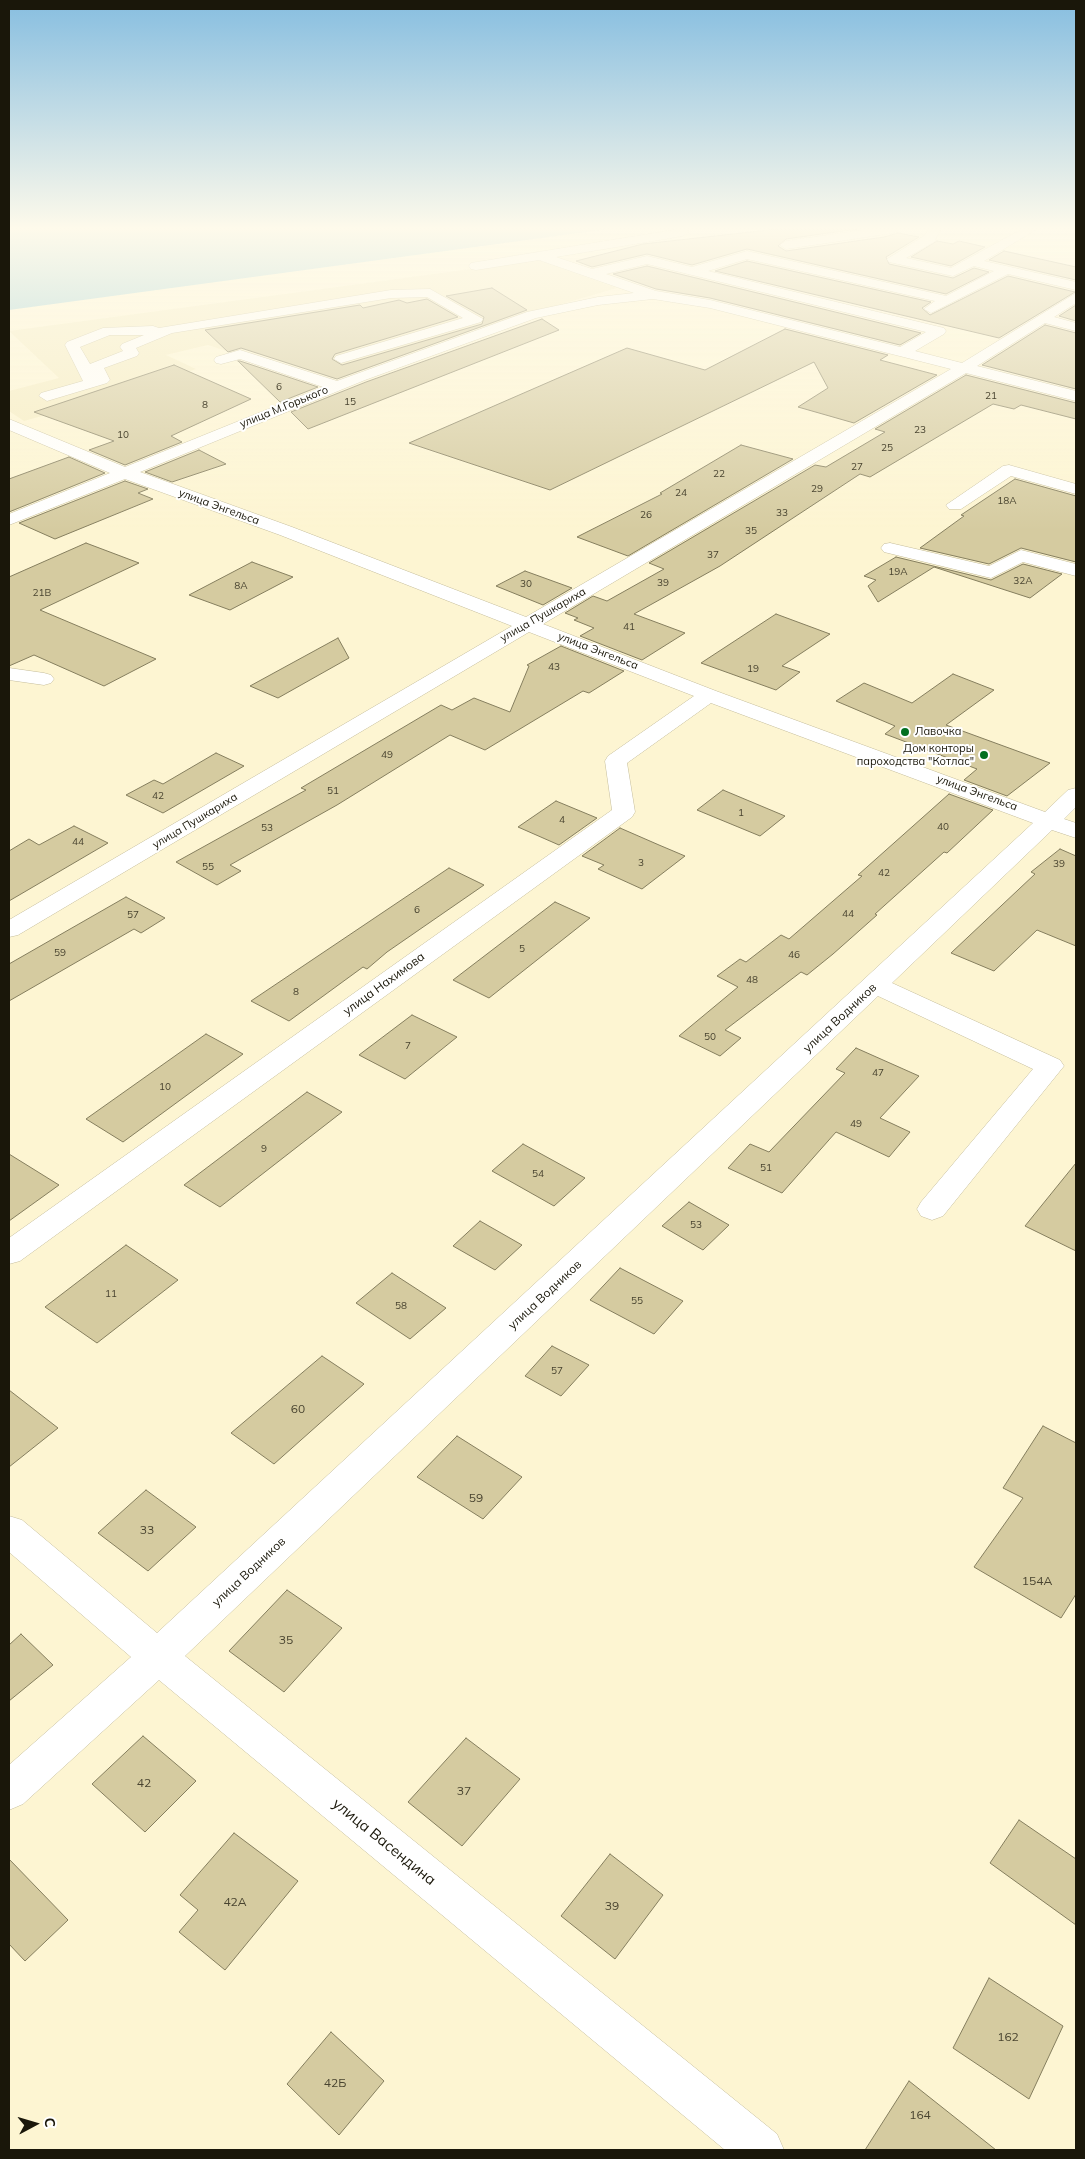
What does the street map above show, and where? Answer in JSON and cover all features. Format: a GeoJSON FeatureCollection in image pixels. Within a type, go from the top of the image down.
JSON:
{"type":"FeatureCollection","features":[{"type":"Feature","properties":{"kind":"street"},"geometry":{"type":"LineString","coordinates":[[92,383],[72,345],[108,331],[146,330]]}},
{"type":"Feature","properties":{"kind":"street"},"geometry":{"type":"LineString","coordinates":[[47,396],[102,380],[96,366],[132,353],[126,347],[167,330]]}},
{"type":"Feature","properties":{"kind":"street"},"geometry":{"type":"LineString","coordinates":[[341,359],[416,338],[432,330]]}},
{"type":"Feature","properties":{"kind":"street","name":"улица М.Горького"},"geometry":{"type":"LineString","coordinates":[[9,520],[336,386],[492,330]]}},
{"type":"Feature","properties":{"kind":"street"},"geometry":{"type":"LineString","coordinates":[[813,330],[1076,396]]}},
{"type":"Feature","properties":{"kind":"street"},"geometry":{"type":"LineString","coordinates":[[902,352],[939,332],[931,330]]}},
{"type":"Feature","properties":{"kind":"street","name":"улица Пушкариха"},"geometry":{"type":"LineString","coordinates":[[9,930],[964,368],[1024,330]]}},
{"type":"Feature","properties":{"kind":"street"},"geometry":{"type":"LineString","coordinates":[[221,360],[240,354],[336,386]]}},
{"type":"Feature","properties":{"kind":"street","name":"улица Энгельса"},"geometry":{"type":"LineString","coordinates":[[9,424],[123,472],[286,531],[709,695],[1063,826]]}},
{"type":"Feature","properties":{"kind":"street"},"geometry":{"type":"LineString","coordinates":[[955,505],[1009,470],[1076,489]]}},
{"type":"Feature","properties":{"kind":"street"},"geometry":{"type":"LineString","coordinates":[[890,548],[990,572],[1021,556],[1076,570]]}},
{"type":"Feature","properties":{"kind":"street"},"geometry":{"type":"LineString","coordinates":[[9,674],[44,679]]}},
{"type":"Feature","properties":{"kind":"street","name":"улица Нахимова"},"geometry":{"type":"LineString","coordinates":[[9,1253],[624,812],[616,761],[709,695]]}},
{"type":"Feature","properties":{"kind":"street","name":"улица Водников"},"geometry":{"type":"LineString","coordinates":[[9,1791],[158,1657],[876,985],[1063,826],[1076,795]]}},
{"type":"Feature","properties":{"kind":"street"},"geometry":{"type":"LineString","coordinates":[[876,985],[1050,1066],[932,1209]]}},
{"type":"Feature","properties":{"kind":"street","name":"улица Васендина"},"geometry":{"type":"LineString","coordinates":[[9,1531],[158,1657],[761,2150]]}},
{"type":"Feature","properties":{"kind":"shaded area"},"geometry":{"type":"Polygon","coordinates":[[[473,330],[342,368],[266,345],[232,353],[208,345],[166,355],[196,369],[146,387],[24,421],[9,411],[9,391],[59,378],[9,331],[473,330]]]}},
{"type":"Feature","properties":{"kind":"building"},"geometry":{"type":"Polygon","coordinates":[[[205,330],[416,330],[335,354],[332,359],[342,365],[462,330],[473,330],[337,379],[241,348],[228,352],[205,330]]]}},
{"type":"Feature","properties":{"kind":"building"},"geometry":{"type":"Polygon","coordinates":[[[512,330],[559,330],[308,429],[291,412],[366,382],[512,330]]]}},
{"type":"Feature","properties":{"kind":"building"},"geometry":{"type":"Polygon","coordinates":[[[784,330],[788,330],[888,355],[880,360],[937,375],[854,423],[798,407],[828,388],[814,362],[550,490],[409,443],[627,348],[705,370],[784,330]]]}},
{"type":"Feature","properties":{"kind":"building"},"geometry":{"type":"Polygon","coordinates":[[[838,330],[908,330],[921,333],[900,345],[838,330]]]}},
{"type":"Feature","properties":{"kind":"building"},"geometry":{"type":"Polygon","coordinates":[[[964,330],[1013,330],[999,338],[964,330]]]}},
{"type":"Feature","properties":{"kind":"building"},"geometry":{"type":"Polygon","coordinates":[[[1038,330],[1063,330],[1076,333],[1076,389],[982,365],[1038,330]]]}},
{"type":"Feature","properties":{"kind":"building"},"geometry":{"type":"Polygon","coordinates":[[[238,361],[240,361],[318,387],[280,402],[238,361]]]}},
{"type":"Feature","properties":{"kind":"building"},"geometry":{"type":"Polygon","coordinates":[[[174,365],[251,399],[171,436],[182,442],[125,465],[89,450],[114,441],[34,412],[174,365]]]}},
{"type":"Feature","properties":{"kind":"building"},"geometry":{"type":"Polygon","coordinates":[[[966,375],[1076,403],[1076,419],[1021,405],[1014,409],[993,404],[870,477],[860,474],[720,566],[634,614],[685,633],[642,660],[580,636],[594,628],[574,620],[578,618],[565,613],[593,596],[607,601],[664,569],[649,563],[815,465],[826,467],[885,432],[875,429],[966,375]]]}},
{"type":"Feature","properties":{"kind":"building"},"geometry":{"type":"Polygon","coordinates":[[[741,445],[793,459],[628,556],[577,537],[662,494],[660,493],[741,445]]]}},
{"type":"Feature","properties":{"kind":"building"},"geometry":{"type":"Polygon","coordinates":[[[199,450],[226,464],[172,482],[145,472],[199,450]]]}},
{"type":"Feature","properties":{"kind":"building"},"geometry":{"type":"Polygon","coordinates":[[[69,457],[105,473],[9,512],[9,479],[69,457]]]}},
{"type":"Feature","properties":{"kind":"building"},"geometry":{"type":"Polygon","coordinates":[[[1015,479],[1076,496],[1076,562],[1021,548],[989,564],[920,548],[964,516],[961,515],[1015,479]]]}},
{"type":"Feature","properties":{"kind":"building"},"geometry":{"type":"Polygon","coordinates":[[[125,481],[148,489],[138,493],[153,499],[55,539],[19,523],[125,481]]]}},
{"type":"Feature","properties":{"kind":"building"},"geometry":{"type":"Polygon","coordinates":[[[86,543],[139,563],[40,610],[156,659],[104,686],[34,655],[9,666],[9,577],[86,543]]]}},
{"type":"Feature","properties":{"kind":"building"},"geometry":{"type":"Polygon","coordinates":[[[896,557],[991,580],[1023,564],[1062,574],[1030,598],[934,567],[878,602],[868,586],[876,580],[864,576],[896,557]]]}},
{"type":"Feature","properties":{"kind":"building"},"geometry":{"type":"Polygon","coordinates":[[[252,562],[293,577],[230,610],[189,595],[252,562]]]}},
{"type":"Feature","properties":{"kind":"building"},"geometry":{"type":"Polygon","coordinates":[[[525,571],[572,588],[543,605],[496,586],[525,571]]]}},
{"type":"Feature","properties":{"kind":"building"},"geometry":{"type":"Polygon","coordinates":[[[776,614],[830,634],[782,666],[800,672],[776,690],[701,663],[776,614]]]}},
{"type":"Feature","properties":{"kind":"building"},"geometry":{"type":"Polygon","coordinates":[[[338,638],[349,658],[278,698],[250,686],[338,638]]]}},
{"type":"Feature","properties":{"kind":"building"},"geometry":{"type":"Polygon","coordinates":[[[561,646],[624,671],[589,693],[583,691],[485,750],[450,735],[337,805],[230,865],[241,871],[217,885],[176,862],[306,790],[301,788],[441,705],[452,710],[474,698],[510,712],[529,666],[527,665],[561,646]]]}},
{"type":"Feature","properties":{"kind":"building"},"geometry":{"type":"Polygon","coordinates":[[[953,674],[994,690],[946,725],[1050,763],[1007,796],[964,780],[977,769],[885,734],[895,726],[836,701],[864,683],[912,703],[953,674]]]}},
{"type":"Feature","properties":{"kind":"building"},"geometry":{"type":"Polygon","coordinates":[[[216,753],[244,766],[163,813],[126,795],[154,780],[163,784],[216,753]]]}},
{"type":"Feature","properties":{"kind":"building"},"geometry":{"type":"Polygon","coordinates":[[[723,790],[785,816],[760,836],[697,810],[723,790]]]}},
{"type":"Feature","properties":{"kind":"building"},"geometry":{"type":"Polygon","coordinates":[[[949,794],[993,810],[947,853],[944,852],[875,914],[877,915],[833,954],[807,975],[801,972],[725,1030],[741,1038],[720,1056],[679,1036],[738,987],[717,976],[740,959],[746,962],[781,935],[789,939],[862,876],[858,875],[949,794]]]}},
{"type":"Feature","properties":{"kind":"building"},"geometry":{"type":"Polygon","coordinates":[[[556,801],[597,818],[559,845],[518,827],[556,801]]]}},
{"type":"Feature","properties":{"kind":"building"},"geometry":{"type":"Polygon","coordinates":[[[74,826],[108,843],[9,901],[9,851],[29,839],[39,845],[74,826]]]}},
{"type":"Feature","properties":{"kind":"building"},"geometry":{"type":"Polygon","coordinates":[[[620,828],[685,856],[642,889],[598,869],[604,865],[582,856],[620,828]]]}},
{"type":"Feature","properties":{"kind":"building"},"geometry":{"type":"Polygon","coordinates":[[[1060,849],[1076,856],[1076,946],[1037,930],[994,971],[951,953],[1035,874],[1031,872],[1060,849]]]}},
{"type":"Feature","properties":{"kind":"building"},"geometry":{"type":"Polygon","coordinates":[[[449,868],[484,885],[387,952],[367,969],[363,967],[289,1021],[251,1001],[449,868]]]}},
{"type":"Feature","properties":{"kind":"building"},"geometry":{"type":"Polygon","coordinates":[[[126,897],[165,918],[141,933],[134,929],[9,1001],[9,964],[126,897]]]}},
{"type":"Feature","properties":{"kind":"building"},"geometry":{"type":"Polygon","coordinates":[[[555,902],[590,918],[489,998],[453,980],[555,902]]]}},
{"type":"Feature","properties":{"kind":"building"},"geometry":{"type":"Polygon","coordinates":[[[412,1015],[457,1037],[405,1079],[359,1055],[412,1015]]]}},
{"type":"Feature","properties":{"kind":"building"},"geometry":{"type":"Polygon","coordinates":[[[206,1034],[243,1054],[123,1142],[86,1119],[206,1034]]]}},
{"type":"Feature","properties":{"kind":"building"},"geometry":{"type":"Polygon","coordinates":[[[856,1048],[919,1076],[880,1118],[910,1132],[889,1157],[836,1132],[782,1193],[728,1168],[750,1144],[769,1152],[845,1073],[836,1069],[856,1048]]]}},
{"type":"Feature","properties":{"kind":"building"},"geometry":{"type":"Polygon","coordinates":[[[307,1092],[342,1112],[220,1207],[184,1185],[307,1092]]]}},
{"type":"Feature","properties":{"kind":"building"},"geometry":{"type":"Polygon","coordinates":[[[523,1144],[585,1178],[554,1206],[492,1171],[523,1144]]]}},
{"type":"Feature","properties":{"kind":"building"},"geometry":{"type":"Polygon","coordinates":[[[9,1154],[59,1185],[9,1221],[9,1154]]]}},
{"type":"Feature","properties":{"kind":"building"},"geometry":{"type":"Polygon","coordinates":[[[1076,1163],[1076,1251],[1025,1226],[1076,1163]]]}},
{"type":"Feature","properties":{"kind":"building"},"geometry":{"type":"Polygon","coordinates":[[[689,1202],[729,1225],[703,1250],[662,1226],[689,1202]]]}},
{"type":"Feature","properties":{"kind":"building"},"geometry":{"type":"Polygon","coordinates":[[[480,1221],[522,1245],[495,1270],[453,1246],[480,1221]]]}},
{"type":"Feature","properties":{"kind":"building"},"geometry":{"type":"Polygon","coordinates":[[[126,1245],[178,1280],[97,1343],[45,1307],[126,1245]]]}},
{"type":"Feature","properties":{"kind":"building"},"geometry":{"type":"Polygon","coordinates":[[[620,1268],[683,1301],[654,1334],[590,1300],[620,1268]]]}},
{"type":"Feature","properties":{"kind":"building"},"geometry":{"type":"Polygon","coordinates":[[[392,1273],[446,1308],[410,1339],[356,1303],[392,1273]]]}},
{"type":"Feature","properties":{"kind":"building"},"geometry":{"type":"Polygon","coordinates":[[[552,1346],[589,1365],[561,1396],[525,1376],[552,1346]]]}},
{"type":"Feature","properties":{"kind":"building"},"geometry":{"type":"Polygon","coordinates":[[[322,1356],[364,1384],[274,1464],[231,1433],[322,1356]]]}},
{"type":"Feature","properties":{"kind":"building"},"geometry":{"type":"Polygon","coordinates":[[[9,1390],[58,1428],[9,1467],[9,1390]]]}},
{"type":"Feature","properties":{"kind":"building"},"geometry":{"type":"Polygon","coordinates":[[[1043,1426],[1076,1443],[1076,1594],[1061,1618],[974,1567],[1023,1498],[1003,1488],[1043,1426]]]}},
{"type":"Feature","properties":{"kind":"building"},"geometry":{"type":"Polygon","coordinates":[[[457,1436],[522,1477],[483,1519],[417,1477],[457,1436]]]}},
{"type":"Feature","properties":{"kind":"building"},"geometry":{"type":"Polygon","coordinates":[[[146,1490],[196,1527],[148,1571],[98,1533],[146,1490]]]}},
{"type":"Feature","properties":{"kind":"building"},"geometry":{"type":"Polygon","coordinates":[[[287,1590],[342,1628],[284,1692],[229,1651],[287,1590]]]}},
{"type":"Feature","properties":{"kind":"building"},"geometry":{"type":"Polygon","coordinates":[[[21,1634],[53,1665],[9,1701],[9,1645],[21,1634]]]}},
{"type":"Feature","properties":{"kind":"building"},"geometry":{"type":"Polygon","coordinates":[[[143,1736],[196,1781],[145,1832],[92,1784],[143,1736]]]}},
{"type":"Feature","properties":{"kind":"building"},"geometry":{"type":"Polygon","coordinates":[[[466,1738],[520,1779],[462,1846],[408,1802],[466,1738]]]}},
{"type":"Feature","properties":{"kind":"building"},"geometry":{"type":"Polygon","coordinates":[[[1019,1820],[1076,1859],[1076,1925],[990,1863],[1019,1820]]]}},
{"type":"Feature","properties":{"kind":"building"},"geometry":{"type":"Polygon","coordinates":[[[234,1833],[298,1881],[225,1970],[179,1932],[198,1910],[180,1895],[234,1833]]]}},
{"type":"Feature","properties":{"kind":"building"},"geometry":{"type":"Polygon","coordinates":[[[610,1854],[663,1895],[615,1959],[561,1916],[610,1854]]]}},
{"type":"Feature","properties":{"kind":"building"},"geometry":{"type":"Polygon","coordinates":[[[9,1859],[68,1920],[25,1961],[9,1944],[9,1859]]]}},
{"type":"Feature","properties":{"kind":"building"},"geometry":{"type":"Polygon","coordinates":[[[989,1978],[1063,2026],[1029,2099],[953,2048],[989,1978]]]}},
{"type":"Feature","properties":{"kind":"building"},"geometry":{"type":"Polygon","coordinates":[[[331,2032],[384,2081],[339,2135],[287,2084],[331,2032]]]}},
{"type":"Feature","properties":{"kind":"building"},"geometry":{"type":"Polygon","coordinates":[[[909,2081],[996,2150],[865,2150],[909,2081]]]}},
{"type":"Feature","properties":{"kind":"place","name":"Лавочка"},"geometry":{"type":"Point","coordinates":[905,732]}},
{"type":"Feature","properties":{"kind":"place","name":"Дом конторы пароходства \"Котлас\""},"geometry":{"type":"Point","coordinates":[984,755]}}]}
